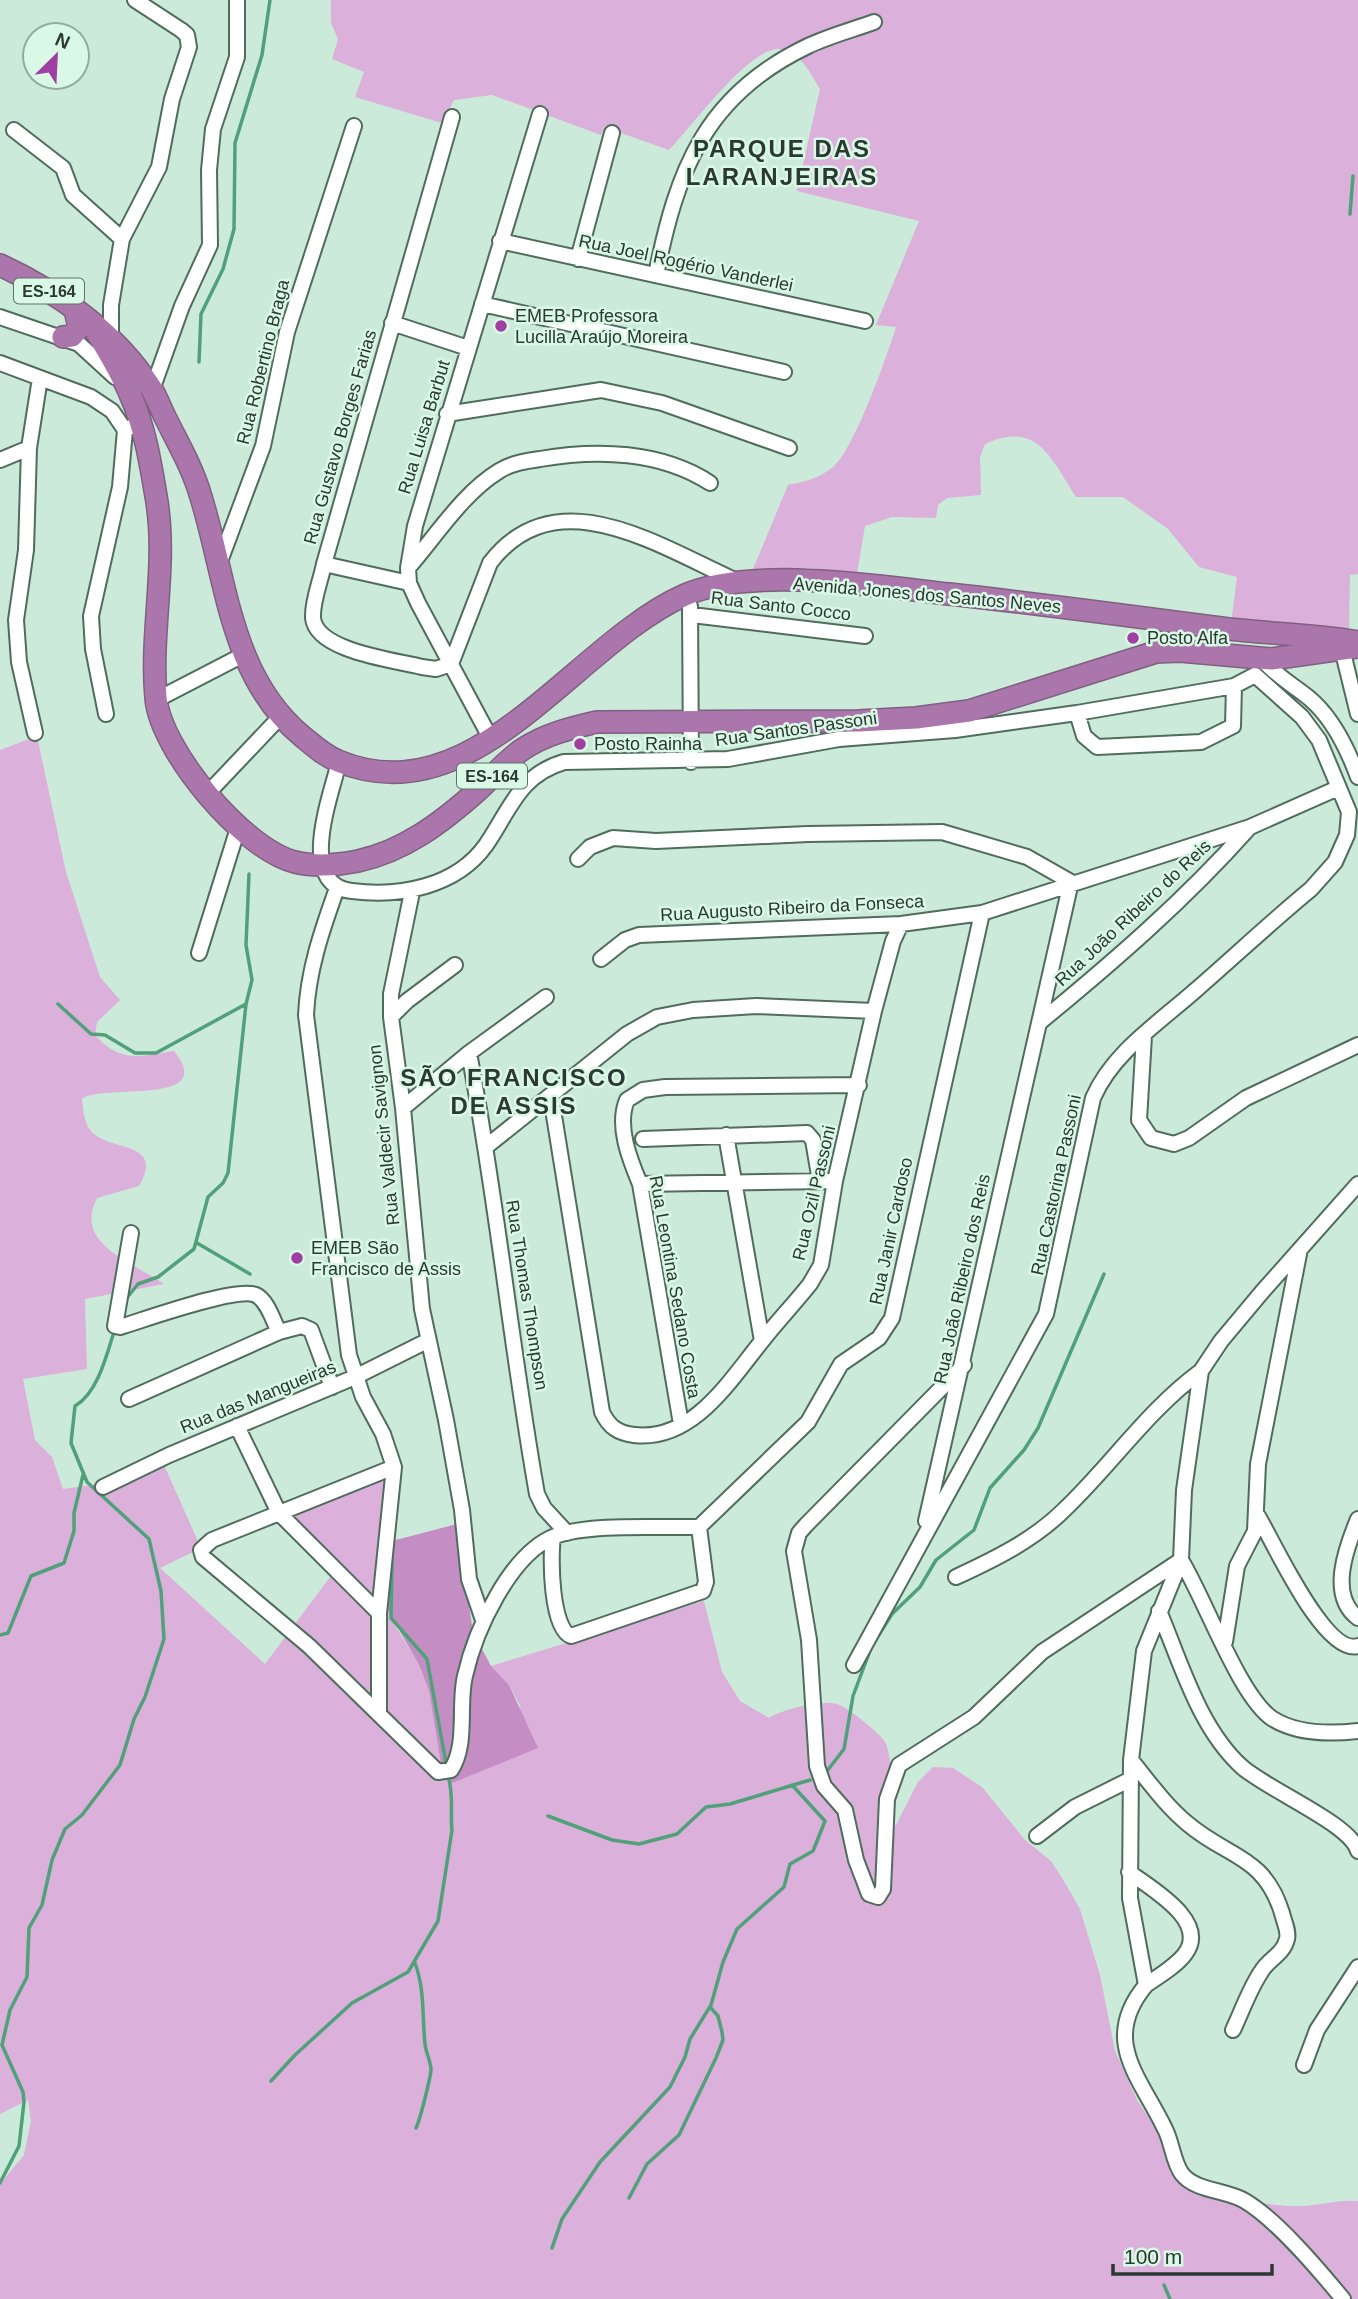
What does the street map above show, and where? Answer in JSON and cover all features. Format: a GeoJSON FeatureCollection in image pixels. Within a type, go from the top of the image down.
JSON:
{"type":"FeatureCollection","features":[{"type":"Feature","properties":{"kind":"highway","name":"ES-164"},"geometry":{"type":"LineString","coordinates":[[0,265],[50,291],[92,324],[111,349],[130,394],[132,426],[162,540],[156,701],[187,768],[207,793],[238,828],[293,862],[320,865],[357,861],[392,851],[419,836],[476,792],[523,749],[566,729],[597,722],[799,722],[916,718],[969,711],[1156,652],[1180,651],[1256,664],[1351,652]]}},
{"type":"Feature","properties":{"kind":"highway"},"geometry":{"type":"LineString","coordinates":[[63,337],[78,330],[80,324],[75,310]]}},
{"type":"Feature","properties":{"kind":"highway","name":"Avenida Jones dos Santos Neves"},"geometry":{"type":"LineString","coordinates":[[111,349],[152,390],[185,454],[200,493],[243,655],[257,684],[281,716],[319,750],[339,762],[377,771],[404,772],[454,760],[492,741],[643,618],[690,604],[742,583],[794,581],[885,587],[1267,634],[1296,635],[1351,652]]}},
{"type":"Feature","properties":{"kind":"highway"},"geometry":{"type":"LineString","coordinates":[[111,349],[164,416]]}},
{"type":"Feature","properties":{"kind":"highway"},"geometry":{"type":"LineString","coordinates":[[1291,658],[1297,650],[1296,635]]}},
{"type":"Feature","properties":{"kind":"street"},"geometry":{"type":"LineString","coordinates":[[86,348],[111,349],[111,305],[122,239],[159,167],[172,99],[190,41],[181,30],[135,0]]}},
{"type":"Feature","properties":{"kind":"street"},"geometry":{"type":"LineString","coordinates":[[152,390],[182,306],[205,262],[210,245],[209,170],[213,129],[237,57],[237,0]]}},
{"type":"Feature","properties":{"kind":"street"},"geometry":{"type":"LineString","coordinates":[[656,275],[665,230],[686,166],[705,130],[729,100],[809,46],[874,22]]}},
{"type":"Feature","properties":{"kind":"street","name":"Rua Luisa Barbut"},"geometry":{"type":"LineString","coordinates":[[409,576],[415,526],[540,114]]}},
{"type":"Feature","properties":{"kind":"street","name":"Rua Gustavo Borges Farias"},"geometry":{"type":"LineString","coordinates":[[450,664],[436,669],[422,667],[332,644],[316,630],[313,616],[324,564],[452,117]]}},
{"type":"Feature","properties":{"kind":"street","name":"Rua Robertino Braga"},"geometry":{"type":"LineString","coordinates":[[218,565],[263,446],[286,331],[354,126]]}},
{"type":"Feature","properties":{"kind":"street"},"geometry":{"type":"LineString","coordinates":[[14,130],[64,168],[73,195],[122,239]]}},
{"type":"Feature","properties":{"kind":"street"},"geometry":{"type":"LineString","coordinates":[[578,259],[612,133]]}},
{"type":"Feature","properties":{"kind":"street","name":"Rua Joel Rogério Vanderlei"},"geometry":{"type":"LineString","coordinates":[[500,241],[864,321]]}},
{"type":"Feature","properties":{"kind":"street"},"geometry":{"type":"LineString","coordinates":[[482,304],[784,372]]}},
{"type":"Feature","properties":{"kind":"street"},"geometry":{"type":"LineString","coordinates":[[0,317],[63,337],[86,348],[130,394]]}},
{"type":"Feature","properties":{"kind":"street"},"geometry":{"type":"LineString","coordinates":[[392,323],[468,348]]}},
{"type":"Feature","properties":{"kind":"street"},"geometry":{"type":"LineString","coordinates":[[0,363],[91,397],[132,426],[91,616],[93,649],[106,714]]}},
{"type":"Feature","properties":{"kind":"street"},"geometry":{"type":"LineString","coordinates":[[35,733],[16,639],[26,550],[29,449],[40,378]]}},
{"type":"Feature","properties":{"kind":"street"},"geometry":{"type":"LineString","coordinates":[[447,414],[601,390],[662,403],[789,448]]}},
{"type":"Feature","properties":{"kind":"street"},"geometry":{"type":"LineString","coordinates":[[0,460],[29,449]]}},
{"type":"Feature","properties":{"kind":"street"},"geometry":{"type":"LineString","coordinates":[[409,576],[483,482],[513,464],[571,453],[606,453],[680,467],[710,483]]}},
{"type":"Feature","properties":{"kind":"street"},"geometry":{"type":"LineString","coordinates":[[450,664],[490,563],[514,536],[533,526],[560,520],[594,521],[742,583]]}},
{"type":"Feature","properties":{"kind":"street"},"geometry":{"type":"LineString","coordinates":[[324,564],[409,576]]}},
{"type":"Feature","properties":{"kind":"street"},"geometry":{"type":"LineString","coordinates":[[409,576],[450,664],[492,741]]}},
{"type":"Feature","properties":{"kind":"street"},"geometry":{"type":"LineString","coordinates":[[690,604],[691,762]]}},
{"type":"Feature","properties":{"kind":"street","name":"Rua Santo Cocco"},"geometry":{"type":"LineString","coordinates":[[690,604],[865,636]]}},
{"type":"Feature","properties":{"kind":"street"},"geometry":{"type":"LineString","coordinates":[[1351,652],[1358,714]]}},
{"type":"Feature","properties":{"kind":"street"},"geometry":{"type":"LineString","coordinates":[[156,701],[243,655]]}},
{"type":"Feature","properties":{"kind":"street"},"geometry":{"type":"LineString","coordinates":[[1256,664],[1312,699],[1332,724],[1351,757],[1358,777]]}},
{"type":"Feature","properties":{"kind":"street","name":"Rua Santos Passoni"},"geometry":{"type":"LineString","coordinates":[[337,888],[375,894],[412,892],[432,885],[474,859],[522,788],[544,768],[564,762],[691,762],[728,759],[839,739],[955,730],[1077,713],[1234,686],[1256,664]]}},
{"type":"Feature","properties":{"kind":"street","name":"Rua Castorina Passoni"},"geometry":{"type":"LineString","coordinates":[[854,1665],[1046,1314],[1093,1098],[1110,1067],[1311,889],[1335,862],[1350,824],[1349,812],[1330,760],[1302,717],[1256,664]]}},
{"type":"Feature","properties":{"kind":"street"},"geometry":{"type":"LineString","coordinates":[[1077,713],[1084,736],[1097,747],[1201,741],[1233,726],[1234,686]]}},
{"type":"Feature","properties":{"kind":"street"},"geometry":{"type":"LineString","coordinates":[[207,793],[281,716]]}},
{"type":"Feature","properties":{"kind":"street"},"geometry":{"type":"LineString","coordinates":[[339,762],[322,832],[320,865],[337,888],[316,948],[307,984],[306,1015],[344,1327],[355,1377],[383,1434],[394,1467],[379,1613],[379,1713]]}},
{"type":"Feature","properties":{"kind":"street","name":"Rua Augusto Ribeiro da Fonseca"},"geometry":{"type":"LineString","coordinates":[[601,959],[625,940],[639,935],[901,924],[982,913],[1250,827],[1338,788]]}},
{"type":"Feature","properties":{"kind":"street","name":"Rua João Ribeiro do Reis"},"geometry":{"type":"LineString","coordinates":[[1039,1024],[1114,961],[1178,901],[1250,827]]}},
{"type":"Feature","properties":{"kind":"street"},"geometry":{"type":"LineString","coordinates":[[199,953],[238,828]]}},
{"type":"Feature","properties":{"kind":"street"},"geometry":{"type":"LineString","coordinates":[[578,859],[590,847],[612,838],[656,841],[808,834],[942,832],[1027,857],[1070,883]]}},
{"type":"Feature","properties":{"kind":"street","name":"Rua João Ribeiro dos Reis"},"geometry":{"type":"LineString","coordinates":[[921,1542],[964,1365],[1016,1115],[1070,883]]}},
{"type":"Feature","properties":{"kind":"street","name":"Rua Valdecir Savignon"},"geometry":{"type":"LineString","coordinates":[[412,892],[391,994],[391,1017],[403,1108],[420,1296],[462,1510],[469,1578],[484,1620]]}},
{"type":"Feature","properties":{"kind":"street","name":"Rua Janir Cardoso"},"geometry":{"type":"LineString","coordinates":[[699,1527],[807,1422],[841,1364],[880,1338],[892,1318],[982,913]]}},
{"type":"Feature","properties":{"kind":"street","name":"Rua Ozil Passoni"},"geometry":{"type":"LineString","coordinates":[[551,1097],[602,1412],[607,1423],[625,1434],[659,1435],[699,1414],[718,1396],[810,1284],[821,1265],[828,1181],[859,1085],[874,1011],[890,950],[901,924]]}},
{"type":"Feature","properties":{"kind":"street"},"geometry":{"type":"LineString","coordinates":[[391,1017],[407,1000],[455,965]]}},
{"type":"Feature","properties":{"kind":"street"},"geometry":{"type":"LineString","coordinates":[[403,1108],[469,1054],[546,997]]}},
{"type":"Feature","properties":{"kind":"street"},"geometry":{"type":"LineString","coordinates":[[487,1146],[627,1034],[657,1017],[693,1010],[756,1006],[874,1011]]}},
{"type":"Feature","properties":{"kind":"street"},"geometry":{"type":"LineString","coordinates":[[1144,1035],[1139,1120],[1151,1138],[1174,1144],[1189,1138],[1246,1098],[1358,1045]]}},
{"type":"Feature","properties":{"kind":"street","name":"Rua Thomas Thompson"},"geometry":{"type":"LineString","coordinates":[[469,1054],[487,1146],[496,1227],[537,1494],[560,1535]]}},
{"type":"Feature","properties":{"kind":"street","name":"Rua Leontina Sedano Costa"},"geometry":{"type":"LineString","coordinates":[[681,1424],[640,1184],[629,1158],[624,1124],[625,1106],[633,1093],[665,1087],[859,1085]]}},
{"type":"Feature","properties":{"kind":"street"},"geometry":{"type":"LineString","coordinates":[[640,1184],[828,1181],[813,1140],[807,1133],[643,1139]]}},
{"type":"Feature","properties":{"kind":"street"},"geometry":{"type":"LineString","coordinates":[[726,1136],[762,1341]]}},
{"type":"Feature","properties":{"kind":"street"},"geometry":{"type":"LineString","coordinates":[[956,1577],[1015,1547],[1065,1510],[1176,1390],[1201,1371],[1221,1341],[1358,1184]]}},
{"type":"Feature","properties":{"kind":"street"},"geometry":{"type":"LineString","coordinates":[[131,1233],[113,1323],[120,1327],[243,1293],[261,1298],[279,1332]]}},
{"type":"Feature","properties":{"kind":"street"},"geometry":{"type":"LineString","coordinates":[[1224,1644],[1237,1566],[1254,1535],[1258,1516],[1258,1464],[1300,1248]]}},
{"type":"Feature","properties":{"kind":"street"},"geometry":{"type":"LineString","coordinates":[[129,1399],[279,1332],[302,1326],[311,1330],[332,1387]]}},
{"type":"Feature","properties":{"kind":"street","name":"Rua das Mangueiras"},"geometry":{"type":"LineString","coordinates":[[103,1487],[237,1426],[355,1377],[428,1341]]}},
{"type":"Feature","properties":{"kind":"street"},"geometry":{"type":"LineString","coordinates":[[964,1365],[878,1450],[807,1525],[795,1542],[794,1563],[809,1640],[819,1777],[845,1810],[856,1860],[869,1894],[878,1897],[883,1889],[887,1799],[899,1765],[974,1717],[1042,1653],[1181,1560]]}},
{"type":"Feature","properties":{"kind":"street"},"geometry":{"type":"LineString","coordinates":[[1146,1985],[1130,1898],[1131,1760],[1140,1672],[1159,1611],[1181,1560],[1184,1490],[1201,1371]]}},
{"type":"Feature","properties":{"kind":"street"},"geometry":{"type":"LineString","coordinates":[[237,1426],[279,1513],[379,1613]]}},
{"type":"Feature","properties":{"kind":"street"},"geometry":{"type":"LineString","coordinates":[[394,1467],[212,1540],[201,1550],[203,1557],[309,1646],[432,1768],[447,1773],[454,1766],[465,1676],[484,1620],[518,1567],[560,1535],[699,1527],[706,1582],[703,1591],[571,1636],[562,1628],[551,1570],[560,1535]]}},
{"type":"Feature","properties":{"kind":"street"},"geometry":{"type":"LineString","coordinates":[[1258,1516],[1318,1623],[1339,1643],[1349,1647],[1358,1646]]}},
{"type":"Feature","properties":{"kind":"street"},"geometry":{"type":"LineString","coordinates":[[1358,1520],[1341,1584],[1345,1605],[1358,1618]]}},
{"type":"Feature","properties":{"kind":"street"},"geometry":{"type":"LineString","coordinates":[[1181,1560],[1237,1672],[1260,1707],[1272,1718],[1301,1729],[1336,1734],[1358,1731]]}},
{"type":"Feature","properties":{"kind":"street"},"geometry":{"type":"LineString","coordinates":[[1159,1611],[1199,1703],[1222,1747],[1269,1788],[1350,1835],[1358,1851]]}},
{"type":"Feature","properties":{"kind":"street"},"geometry":{"type":"LineString","coordinates":[[1131,1760],[1177,1814],[1190,1826],[1251,1864],[1267,1878],[1277,1897],[1288,1933],[1287,1941],[1281,1953],[1258,1976],[1233,2031]]}},
{"type":"Feature","properties":{"kind":"street"},"geometry":{"type":"LineString","coordinates":[[1037,1836],[1075,1807],[1131,1779]]}},
{"type":"Feature","properties":{"kind":"street"},"geometry":{"type":"LineString","coordinates":[[1129,1871],[1179,1912],[1190,1931],[1191,1940],[1185,1955],[1146,1985],[1131,2003],[1125,2017],[1129,2058],[1136,2079],[1167,2132],[1182,2175],[1195,2183],[1232,2194],[1257,2209],[1343,2299]]}},
{"type":"Feature","properties":{"kind":"street"},"geometry":{"type":"LineString","coordinates":[[1304,2065],[1317,2030],[1358,1967]]}},
{"type":"Feature","properties":{"kind":"shaded area"},"geometry":{"type":"Polygon","coordinates":[[[331,0],[1358,0],[1358,574],[1350,575],[1349,632],[1231,623],[1237,577],[1199,567],[1168,529],[1123,497],[1076,497],[1059,469],[1041,447],[1018,437],[1003,438],[985,444],[980,457],[981,495],[947,498],[938,505],[936,518],[892,517],[865,526],[857,573],[811,568],[753,569],[788,485],[812,479],[833,467],[860,423],[896,327],[876,325],[919,221],[797,191],[820,89],[804,63],[793,53],[779,49],[766,52],[752,61],[721,91],[669,150],[604,127],[601,135],[492,95],[454,100],[442,123],[355,97],[364,72],[332,59],[338,39],[331,23],[331,0]]]}},
{"type":"Feature","properties":{"kind":"shaded area"},"geometry":{"type":"Polygon","coordinates":[[[37,736],[66,872],[100,977],[120,1000],[97,1022],[95,1035],[104,1044],[122,1054],[141,1056],[174,1051],[184,1068],[182,1080],[170,1087],[94,1095],[82,1099],[90,1130],[98,1137],[140,1154],[145,1161],[145,1171],[139,1186],[97,1198],[92,1214],[93,1228],[99,1240],[110,1250],[164,1284],[85,1299],[87,1369],[23,1379],[35,1440],[52,1457],[63,1489],[92,1485],[160,1456],[201,1548],[160,1568],[265,1664],[336,1569],[285,1518],[389,1474],[393,1622],[420,1667],[429,1691],[438,1746],[521,1707],[509,1685],[491,1666],[704,1601],[722,1672],[740,1701],[769,1718],[802,1706],[837,1704],[864,1722],[883,1740],[890,1763],[888,1825],[896,1825],[918,1782],[933,1767],[953,1768],[982,1787],[1025,1840],[1051,1861],[1080,1909],[1100,1975],[1115,2051],[1137,2100],[1160,2134],[1179,2179],[1238,2197],[1283,2206],[1358,2201],[1358,2299],[0,2299],[0,2184],[24,2155],[31,2121],[28,2100],[0,2114],[0,750],[37,736]]]}},
{"type":"Feature","properties":{"kind":"shaded area"},"geometry":{"type":"Polygon","coordinates":[[[457,1524],[473,1632],[491,1666],[509,1685],[538,1748],[452,1783],[442,1770],[429,1691],[420,1667],[385,1605],[388,1542],[457,1524]]]}},
{"type":"Feature","properties":{"kind":"waterway"},"geometry":{"type":"LineString","coordinates":[[199,362],[201,314],[223,269],[234,229],[235,143],[262,55],[270,0]]}},
{"type":"Feature","properties":{"kind":"waterway"},"geometry":{"type":"LineString","coordinates":[[1350,214],[1353,176]]}},
{"type":"Feature","properties":{"kind":"waterway"},"geometry":{"type":"LineString","coordinates":[[126,1299],[138,1284],[158,1277],[194,1249],[208,1197],[223,1183],[228,1173],[246,1004],[252,980],[246,945],[249,874]]}},
{"type":"Feature","properties":{"kind":"waterway"},"geometry":{"type":"LineString","coordinates":[[58,1004],[91,1034],[105,1035],[135,1053],[156,1053],[246,1004]]}},
{"type":"Feature","properties":{"kind":"waterway"},"geometry":{"type":"LineString","coordinates":[[197,1243],[250,1274]]}},
{"type":"Feature","properties":{"kind":"waterway"},"geometry":{"type":"LineString","coordinates":[[875,1641],[892,1614],[920,1587],[936,1560],[974,1530],[990,1488],[1024,1450],[1038,1428],[1104,1274]]}},
{"type":"Feature","properties":{"kind":"waterway"},"geometry":{"type":"LineString","coordinates":[[0,2183],[19,2146],[23,2092],[2,2045],[10,2010],[27,1977],[29,1928],[42,1905],[52,1860],[65,1829],[82,1815],[120,1765],[164,1639],[161,1591],[149,1539],[87,1482],[71,1443],[75,1406],[95,1384],[113,1335]]}},
{"type":"Feature","properties":{"kind":"waterway"},"geometry":{"type":"LineString","coordinates":[[0,1635],[8,1633],[31,1576],[64,1563],[74,1531],[74,1513],[83,1475]]}},
{"type":"Feature","properties":{"kind":"waterway"},"geometry":{"type":"LineString","coordinates":[[392,1558],[391,1618],[427,1659],[446,1763]]}},
{"type":"Feature","properties":{"kind":"waterway"},"geometry":{"type":"LineString","coordinates":[[824,1775],[844,1749],[853,1696],[871,1648]]}},
{"type":"Feature","properties":{"kind":"waterway"},"geometry":{"type":"LineString","coordinates":[[271,2081],[352,2003],[408,1972],[438,1921],[452,1830],[448,1776]]}},
{"type":"Feature","properties":{"kind":"waterway"},"geometry":{"type":"LineString","coordinates":[[548,1816],[612,1840],[639,1844],[677,1834],[706,1807],[730,1804],[810,1780]]}},
{"type":"Feature","properties":{"kind":"waterway"},"geometry":{"type":"LineString","coordinates":[[552,2248],[562,2219],[600,2162],[670,2087],[685,2057],[690,2039],[711,2005],[723,1962],[737,1929],[784,1887],[790,1864],[813,1851],[825,1821],[792,1785]]}},
{"type":"Feature","properties":{"kind":"waterway"},"geometry":{"type":"LineString","coordinates":[[415,1963],[431,2070],[416,2128]]}},
{"type":"Feature","properties":{"kind":"waterway"},"geometry":{"type":"LineString","coordinates":[[629,2198],[647,2164],[679,2135],[716,2058],[723,2040],[718,2016],[710,2007]]}},
{"type":"Feature","properties":{"kind":"waterway"},"geometry":{"type":"LineString","coordinates":[[1164,2285],[1170,2299]]}},
{"type":"Feature","properties":{"kind":"place","name":"EMEB Professora Lucilla Araújo Moreira"},"geometry":{"type":"Point","coordinates":[501,326]}},
{"type":"Feature","properties":{"kind":"place","name":"Posto Alfa"},"geometry":{"type":"Point","coordinates":[1133,638]}},
{"type":"Feature","properties":{"kind":"place","name":"Posto Rainha"},"geometry":{"type":"Point","coordinates":[580,744]}},
{"type":"Feature","properties":{"kind":"place","name":"EMEB São Francisco de Assis"},"geometry":{"type":"Point","coordinates":[297,1258]}},
{"type":"Feature","properties":{"kind":"district","name":"PARQUE DAS LARANJEIRAS"},"geometry":{"type":"Point","coordinates":[782,163]}},
{"type":"Feature","properties":{"kind":"district","name":"SÃO FRANCISCO DE ASSIS"},"geometry":{"type":"Point","coordinates":[514,1092]}}]}
